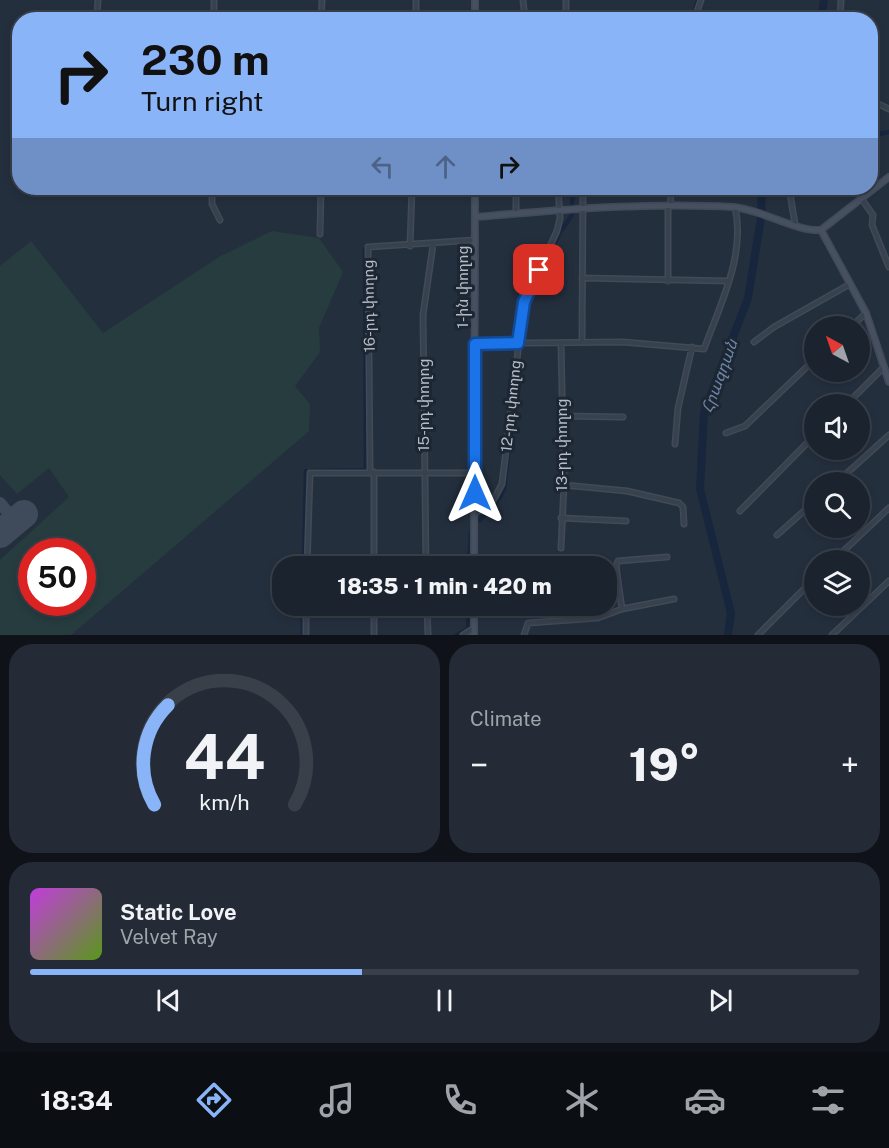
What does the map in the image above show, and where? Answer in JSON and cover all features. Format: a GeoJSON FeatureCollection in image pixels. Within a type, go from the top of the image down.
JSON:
{"type":"FeatureCollection","features":[{"type":"Feature","properties":{"kind":"main road","name":"1-ին փողոց"},"geometry":{"type":"LineString","coordinates":[[474,556],[475,195]]}},
{"type":"Feature","properties":{"kind":"main road"},"geometry":{"type":"LineString","coordinates":[[821,230],[865,195]]}},
{"type":"Feature","properties":{"kind":"main road"},"geometry":{"type":"LineString","coordinates":[[475,217],[583,209],[737,208],[821,230],[866,313],[889,382]]}},
{"type":"Feature","properties":{"kind":"main road"},"geometry":{"type":"LineString","coordinates":[[474,616],[474,635]]}},
{"type":"Feature","properties":{"kind":"street"},"geometry":{"type":"LineString","coordinates":[[212,195],[212,204],[220,220]]}},
{"type":"Feature","properties":{"kind":"street"},"geometry":{"type":"LineString","coordinates":[[320,234],[321,195]]}},
{"type":"Feature","properties":{"kind":"street"},"geometry":{"type":"LineString","coordinates":[[410,246],[412,195]]}},
{"type":"Feature","properties":{"kind":"street"},"geometry":{"type":"LineString","coordinates":[[516,195],[516,214]]}},
{"type":"Feature","properties":{"kind":"street","name":"12-րդ փողոց"},"geometry":{"type":"LineString","coordinates":[[475,513],[493,501],[502,484],[524,302],[555,237],[560,218],[558,195]]}},
{"type":"Feature","properties":{"kind":"street"},"geometry":{"type":"LineString","coordinates":[[582,341],[583,195]]}},
{"type":"Feature","properties":{"kind":"street"},"geometry":{"type":"LineString","coordinates":[[668,281],[669,195]]}},
{"type":"Feature","properties":{"kind":"street"},"geometry":{"type":"LineString","coordinates":[[790,195],[795,224]]}},
{"type":"Feature","properties":{"kind":"street"},"geometry":{"type":"LineString","coordinates":[[861,198],[873,216],[872,225],[889,267]]}},
{"type":"Feature","properties":{"kind":"street"},"geometry":{"type":"LineString","coordinates":[[526,343],[582,341],[704,348],[728,281],[738,240],[737,208]]}},
{"type":"Feature","properties":{"kind":"street","name":"16-րդ փողոց"},"geometry":{"type":"LineString","coordinates":[[374,556],[368,248],[433,245],[475,240]]}},
{"type":"Feature","properties":{"kind":"street","name":"15-րդ փողոց"},"geometry":{"type":"LineString","coordinates":[[426,556],[423,315],[433,245]]}},
{"type":"Feature","properties":{"kind":"street"},"geometry":{"type":"LineString","coordinates":[[582,279],[728,281]]}},
{"type":"Feature","properties":{"kind":"street"},"geometry":{"type":"LineString","coordinates":[[754,342],[774,327],[851,283]]}},
{"type":"Feature","properties":{"kind":"street"},"geometry":{"type":"LineString","coordinates":[[863,316],[866,313]]}},
{"type":"Feature","properties":{"kind":"street"},"geometry":{"type":"LineString","coordinates":[[475,344],[518,343]]}},
{"type":"Feature","properties":{"kind":"street","name":"13-րդ փողոց"},"geometry":{"type":"LineString","coordinates":[[561,343],[564,485],[561,548]]}},
{"type":"Feature","properties":{"kind":"street"},"geometry":{"type":"LineString","coordinates":[[675,444],[678,408],[693,347]]}},
{"type":"Feature","properties":{"kind":"street"},"geometry":{"type":"LineString","coordinates":[[857,394],[883,368]]}},
{"type":"Feature","properties":{"kind":"street"},"geometry":{"type":"LineString","coordinates":[[726,433],[745,426],[804,370]]}},
{"type":"Feature","properties":{"kind":"street"},"geometry":{"type":"LineString","coordinates":[[563,416],[623,417]]}},
{"type":"Feature","properties":{"kind":"street"},"geometry":{"type":"LineString","coordinates":[[848,472],[889,435]]}},
{"type":"Feature","properties":{"kind":"street"},"geometry":{"type":"LineString","coordinates":[[740,511],[804,446]]}},
{"type":"Feature","properties":{"kind":"street"},"geometry":{"type":"LineString","coordinates":[[307,556],[310,473],[475,473]]}},
{"type":"Feature","properties":{"kind":"street"},"geometry":{"type":"LineString","coordinates":[[564,485],[627,490],[679,503],[683,507],[684,524]]}},
{"type":"Feature","properties":{"kind":"street"},"geometry":{"type":"LineString","coordinates":[[845,550],[889,508]]}},
{"type":"Feature","properties":{"kind":"street"},"geometry":{"type":"LineString","coordinates":[[777,534],[804,511]]}},
{"type":"Feature","properties":{"kind":"street"},"geometry":{"type":"LineString","coordinates":[[561,518],[626,520]]}},
{"type":"Feature","properties":{"kind":"street"},"geometry":{"type":"LineString","coordinates":[[622,609],[616,566],[618,561],[667,557]]}},
{"type":"Feature","properties":{"kind":"street"},"geometry":{"type":"LineString","coordinates":[[832,635],[889,581]]}},
{"type":"Feature","properties":{"kind":"street"},"geometry":{"type":"LineString","coordinates":[[758,635],[804,589]]}},
{"type":"Feature","properties":{"kind":"street"},"geometry":{"type":"LineString","coordinates":[[524,635],[525,626],[528,623],[598,618],[622,609],[674,599]]}},
{"type":"Feature","properties":{"kind":"street"},"geometry":{"type":"LineString","coordinates":[[306,616],[306,635]]}},
{"type":"Feature","properties":{"kind":"street"},"geometry":{"type":"LineString","coordinates":[[374,616],[374,635]]}},
{"type":"Feature","properties":{"kind":"street"},"geometry":{"type":"LineString","coordinates":[[427,616],[428,635]]}},
{"type":"Feature","properties":{"kind":"street"},"geometry":{"type":"LineString","coordinates":[[463,635],[474,628]]}},
{"type":"Feature","properties":{"kind":"green space"},"geometry":{"type":"Polygon","coordinates":[[[272,231],[319,238],[343,272],[319,328],[320,352],[295,386],[310,404],[309,431],[96,614],[96,538],[24,538],[69,497],[49,468],[17,494],[0,475],[0,266],[31,241],[103,333],[219,257],[272,231]]]}},
{"type":"Feature","properties":{"kind":"green space"},"geometry":{"type":"Polygon","coordinates":[[[18,544],[18,616],[93,616],[71,635],[0,635],[0,560],[18,544]]]}},
{"type":"Feature","properties":{"kind":"waterway"},"geometry":{"type":"LineString","coordinates":[[695,12],[698,0]]}},
{"type":"Feature","properties":{"kind":"waterway","name":"Հրազդան"},"geometry":{"type":"LineString","coordinates":[[822,12],[824,0]]}},
{"type":"Feature","properties":{"kind":"waterway"},"geometry":{"type":"LineString","coordinates":[[878,134],[889,132]]}},
{"type":"Feature","properties":{"kind":"waterway"},"geometry":{"type":"LineString","coordinates":[[572,203],[573,195]]}},
{"type":"Feature","properties":{"kind":"waterway","name":"Հրազդան"},"geometry":{"type":"LineString","coordinates":[[728,635],[731,613],[700,489],[704,413],[748,298],[761,218],[762,195]]}},
{"type":"Feature","properties":{"kind":"waterway"},"geometry":{"type":"LineString","coordinates":[[525,309],[559,234],[572,215]]}},
{"type":"Feature","properties":{"kind":"waterway"},"geometry":{"type":"LineString","coordinates":[[312,471],[366,470],[365,249]]}},
{"type":"Feature","properties":{"kind":"waterway"},"geometry":{"type":"LineString","coordinates":[[480,520],[504,489],[520,346]]}},
{"type":"Feature","properties":{"kind":"waterway"},"geometry":{"type":"LineString","coordinates":[[304,556],[306,471]]}},
{"type":"Feature","properties":{"kind":"waterway"},"geometry":{"type":"LineString","coordinates":[[470,556],[471,531]]}},
{"type":"Feature","properties":{"kind":"waterway"},"geometry":{"type":"LineString","coordinates":[[303,616],[303,635]]}},
{"type":"Feature","properties":{"kind":"waterway"},"geometry":{"type":"LineString","coordinates":[[457,635],[468,629],[469,616]]}},
{"type":"Feature","properties":{"kind":"taxiway"},"geometry":{"type":"LineString","coordinates":[[0,503],[15,521]]}},
{"type":"Feature","properties":{"kind":"runway"},"geometry":{"type":"LineString","coordinates":[[0,534],[24,514]]}},
{"type":"Feature","properties":{"kind":"route"},"geometry":{"type":"LineString","coordinates":[[475,493],[475,344],[518,343],[524,302],[539,270]]}}]}
